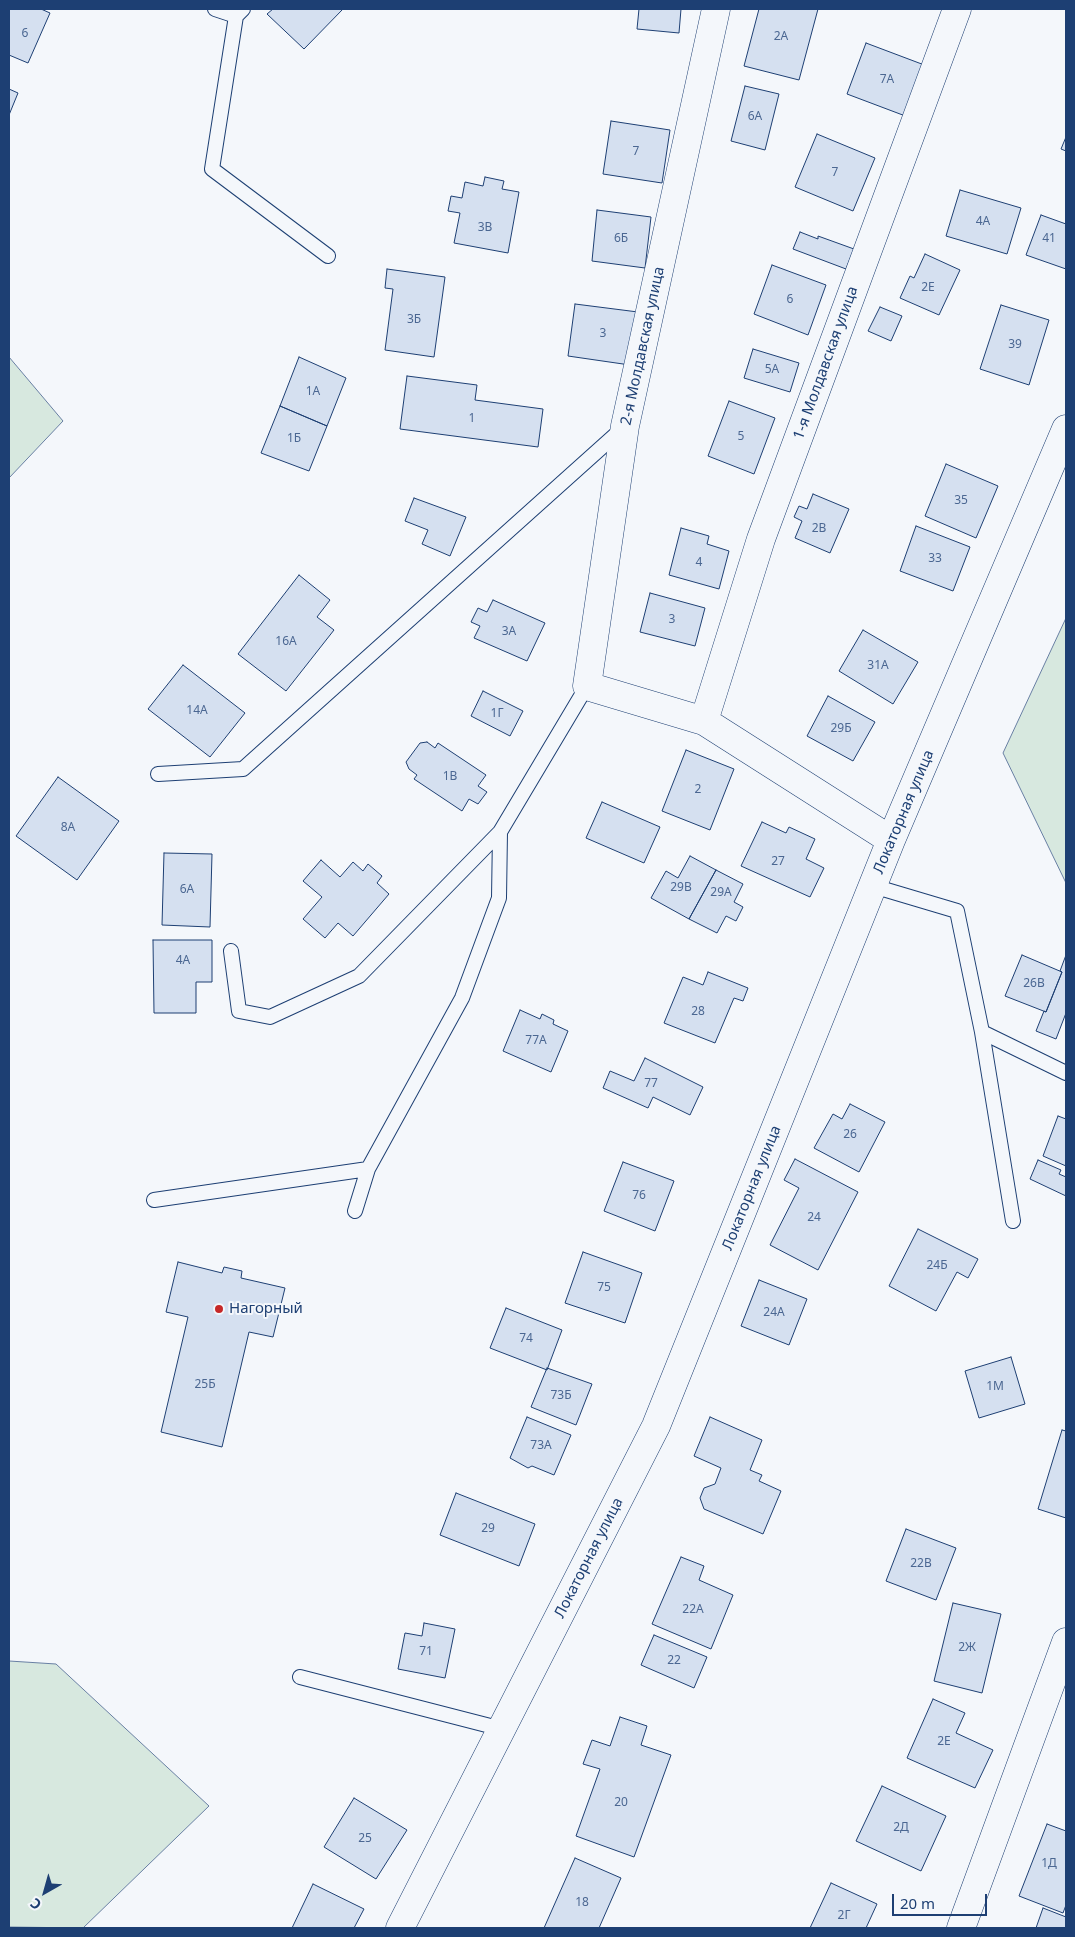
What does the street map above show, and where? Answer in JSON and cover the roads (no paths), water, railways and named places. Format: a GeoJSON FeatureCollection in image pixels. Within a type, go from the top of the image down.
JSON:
{"type":"FeatureCollection","features":[{"type":"Feature","properties":{"kind":"street","name":"2-я Молдавская улица"},"geometry":{"type":"LineString","coordinates":[[587,686],[625,426],[716,9]]}},
{"type":"Feature","properties":{"kind":"street","name":"1-я Молдавская улица"},"geometry":{"type":"LineString","coordinates":[[704,721],[761,539],[957,9]]}},
{"type":"Feature","properties":{"kind":"street","name":"Локаторная улица"},"geometry":{"type":"LineString","coordinates":[[400,1928],[656,1426],[873,886],[1066,429]]}},
{"type":"Feature","properties":{"kind":"street"},"geometry":{"type":"LineString","coordinates":[[587,686],[704,721],[892,840]]}},
{"type":"Feature","properties":{"kind":"street"},"geometry":{"type":"LineString","coordinates":[[961,1928],[1066,1642]]}},
{"type":"Feature","properties":{"kind":"lane"},"geometry":{"type":"LineString","coordinates":[[215,9],[239,12],[212,169],[328,256]]}},
{"type":"Feature","properties":{"kind":"lane"},"geometry":{"type":"LineString","coordinates":[[158,774],[243,769],[625,426]]}},
{"type":"Feature","properties":{"kind":"lane"},"geometry":{"type":"LineString","coordinates":[[231,951],[239,1011],[270,1017],[359,976],[500,832],[587,686]]}},
{"type":"Feature","properties":{"kind":"lane"},"geometry":{"type":"LineString","coordinates":[[355,1211],[368,1169],[462,998],[499,898],[500,832]]}},
{"type":"Feature","properties":{"kind":"lane"},"geometry":{"type":"LineString","coordinates":[[873,886],[957,911],[982,1032],[1013,1221]]}},
{"type":"Feature","properties":{"kind":"lane"},"geometry":{"type":"LineString","coordinates":[[982,1032],[1066,1073]]}},
{"type":"Feature","properties":{"kind":"lane"},"geometry":{"type":"LineString","coordinates":[[154,1200],[368,1169]]}},
{"type":"Feature","properties":{"kind":"lane"},"geometry":{"type":"LineString","coordinates":[[300,1677],[502,1729]]}},
{"type":"Feature","properties":{"kind":"place","name":"Нагорный"},"geometry":{"type":"Point","coordinates":[219,1309]}}]}
